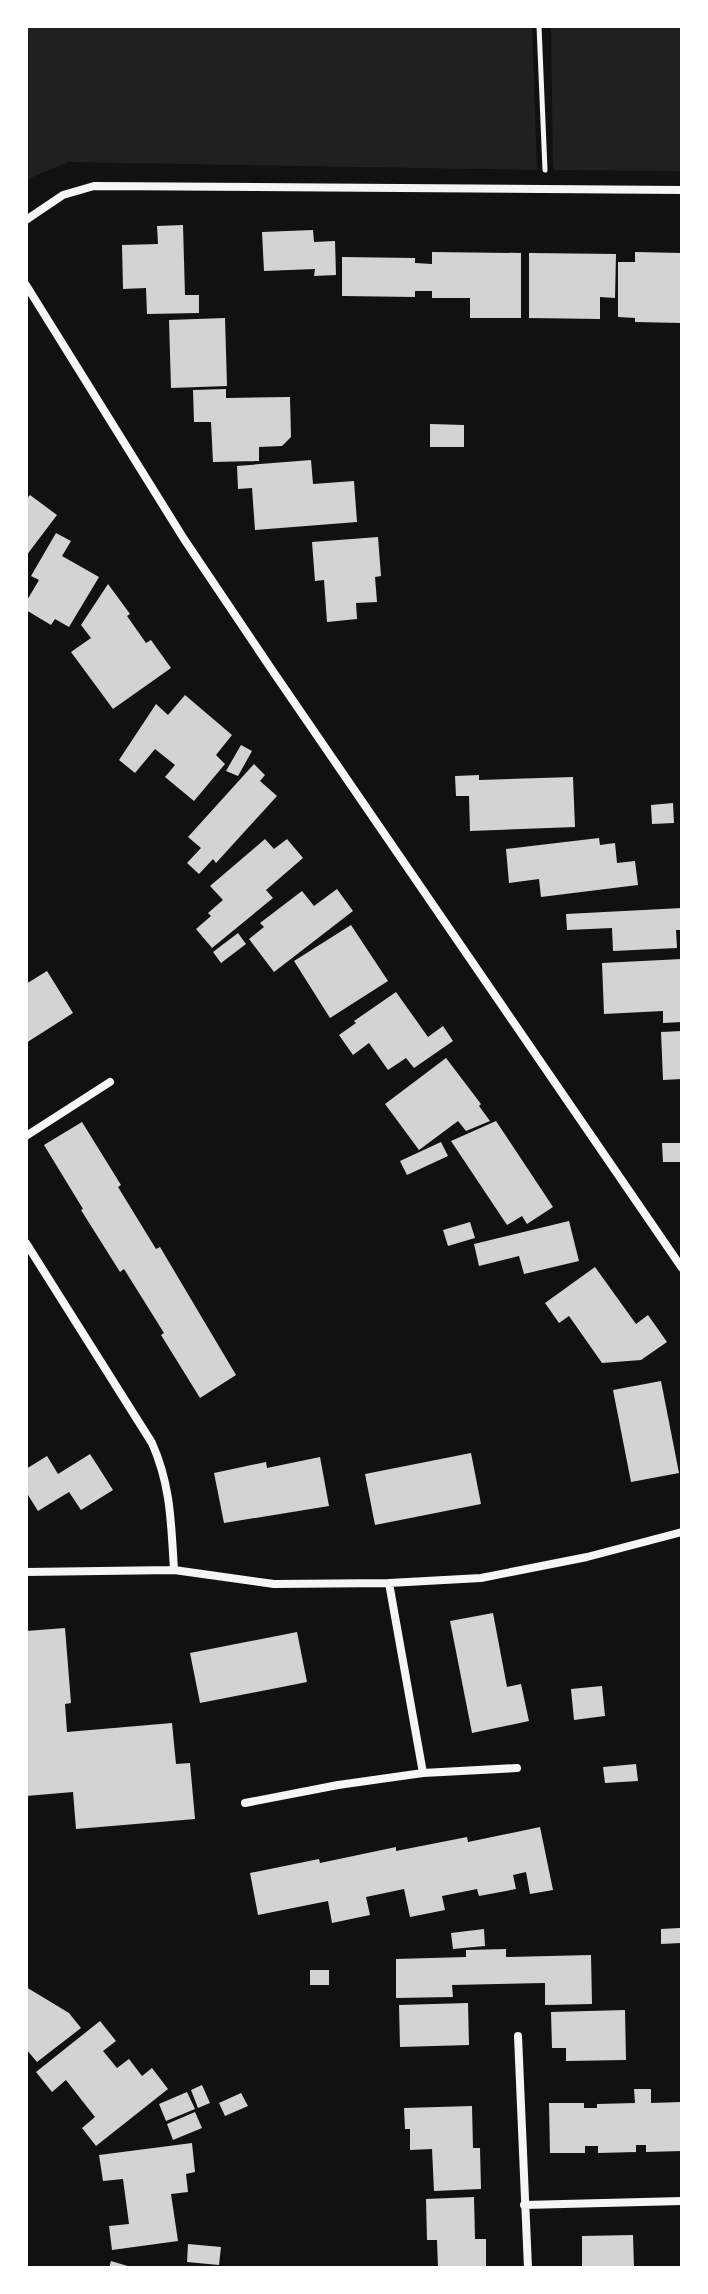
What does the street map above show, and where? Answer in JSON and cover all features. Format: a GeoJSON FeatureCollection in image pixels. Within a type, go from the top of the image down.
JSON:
{"type":"FeatureCollection","features":[{"type":"Feature","properties":{"kind":"street"},"geometry":{"type":"LineString","coordinates":[[26,220],[63,195],[94,186],[682,190]]}},
{"type":"Feature","properties":{"kind":"street"},"geometry":{"type":"LineString","coordinates":[[26,285],[184,539],[682,1268]]}},
{"type":"Feature","properties":{"kind":"street"},"geometry":{"type":"LineString","coordinates":[[26,1136],[110,1082]]}},
{"type":"Feature","properties":{"kind":"street"},"geometry":{"type":"LineString","coordinates":[[26,1243],[152,1443],[170,1496],[174,1570]]}},
{"type":"Feature","properties":{"kind":"street"},"geometry":{"type":"LineString","coordinates":[[26,1572],[174,1570],[274,1584],[481,1578],[587,1557],[682,1532]]}},
{"type":"Feature","properties":{"kind":"street"},"geometry":{"type":"LineString","coordinates":[[389,1583],[423,1773]]}},
{"type":"Feature","properties":{"kind":"street"},"geometry":{"type":"LineString","coordinates":[[245,1803],[423,1773],[517,1768]]}},
{"type":"Feature","properties":{"kind":"street"},"geometry":{"type":"LineString","coordinates":[[518,2036],[528,2268]]}},
{"type":"Feature","properties":{"kind":"street"},"geometry":{"type":"LineString","coordinates":[[524,2205],[682,2201]]}},
{"type":"Feature","properties":{"kind":"path"},"geometry":{"type":"LineString","coordinates":[[539,26],[546,191]]}},
{"type":"Feature","properties":{"kind":"shaded area"},"geometry":{"type":"Polygon","coordinates":[[[26,26],[532,26],[537,170],[68,162],[26,180],[26,26]]]}},
{"type":"Feature","properties":{"kind":"shaded area"},"geometry":{"type":"Polygon","coordinates":[[[551,26],[682,26],[682,171],[553,170],[551,26]]]}},
{"type":"Feature","properties":{"kind":"building"},"geometry":{"type":"Polygon","coordinates":[[[183,225],[185,295],[199,295],[199,313],[147,314],[146,288],[123,289],[122,245],[158,244],[157,226],[183,225]]]}},
{"type":"Feature","properties":{"kind":"building"},"geometry":{"type":"Polygon","coordinates":[[[313,230],[314,242],[335,241],[336,275],[314,276],[315,269],[264,271],[262,232],[313,230]]]}},
{"type":"Feature","properties":{"kind":"building"},"geometry":{"type":"Polygon","coordinates":[[[432,252],[521,253],[521,318],[470,318],[470,298],[432,298],[432,291],[415,291],[415,297],[342,296],[342,257],[415,258],[415,263],[432,264],[432,252]]]}},
{"type":"Feature","properties":{"kind":"building"},"geometry":{"type":"Polygon","coordinates":[[[635,252],[682,253],[682,323],[635,322],[635,318],[618,317],[618,262],[635,262],[635,252]]]}},
{"type":"Feature","properties":{"kind":"building"},"geometry":{"type":"Polygon","coordinates":[[[529,253],[616,254],[615,298],[600,297],[600,319],[529,318],[529,253]]]}},
{"type":"Feature","properties":{"kind":"building"},"geometry":{"type":"Polygon","coordinates":[[[225,318],[227,386],[171,388],[169,320],[225,318]]]}},
{"type":"Feature","properties":{"kind":"building"},"geometry":{"type":"Polygon","coordinates":[[[226,389],[226,398],[290,397],[291,437],[282,446],[259,447],[259,461],[213,462],[211,422],[194,422],[193,390],[226,389]]]}},
{"type":"Feature","properties":{"kind":"building"},"geometry":{"type":"Polygon","coordinates":[[[430,424],[464,425],[464,447],[430,447],[430,424]]]}},
{"type":"Feature","properties":{"kind":"building"},"geometry":{"type":"Polygon","coordinates":[[[311,460],[313,484],[354,481],[357,522],[255,530],[252,488],[238,489],[237,466],[311,460]]]}},
{"type":"Feature","properties":{"kind":"building"},"geometry":{"type":"Polygon","coordinates":[[[30,495],[57,515],[26,556],[26,499],[30,495]]]}},
{"type":"Feature","properties":{"kind":"building"},"geometry":{"type":"Polygon","coordinates":[[[56,533],[71,541],[62,556],[99,577],[69,627],[55,619],[51,625],[26,610],[26,602],[39,580],[31,576],[56,533]]]}},
{"type":"Feature","properties":{"kind":"building"},"geometry":{"type":"Polygon","coordinates":[[[378,537],[381,576],[375,577],[377,602],[356,603],[357,619],[327,622],[324,580],[315,581],[312,542],[378,537]]]}},
{"type":"Feature","properties":{"kind":"building"},"geometry":{"type":"Polygon","coordinates":[[[108,584],[146,643],[151,640],[171,668],[113,709],[71,652],[91,638],[81,625],[108,584]]]}},
{"type":"Feature","properties":{"kind":"building"},"geometry":{"type":"Polygon","coordinates":[[[185,695],[232,735],[216,755],[225,764],[194,801],[165,777],[175,765],[155,749],[135,773],[119,760],[156,704],[168,715],[185,695]]]}},
{"type":"Feature","properties":{"kind":"building"},"geometry":{"type":"Polygon","coordinates":[[[241,745],[252,751],[238,776],[226,771],[241,745]]]}},
{"type":"Feature","properties":{"kind":"building"},"geometry":{"type":"Polygon","coordinates":[[[254,764],[265,775],[260,781],[277,796],[216,863],[213,859],[199,874],[187,863],[201,848],[188,837],[254,764]]]}},
{"type":"Feature","properties":{"kind":"building"},"geometry":{"type":"Polygon","coordinates":[[[479,775],[479,780],[573,777],[575,827],[470,831],[469,796],[456,796],[455,776],[479,775]]]}},
{"type":"Feature","properties":{"kind":"building"},"geometry":{"type":"Polygon","coordinates":[[[673,803],[674,823],[652,824],[651,805],[673,803]]]}},
{"type":"Feature","properties":{"kind":"building"},"geometry":{"type":"Polygon","coordinates":[[[599,838],[600,845],[615,843],[617,863],[635,861],[638,885],[541,897],[539,879],[509,883],[506,849],[599,838]]]}},
{"type":"Feature","properties":{"kind":"building"},"geometry":{"type":"Polygon","coordinates":[[[265,839],[274,849],[287,839],[303,858],[266,890],[273,898],[212,948],[196,929],[223,900],[210,886],[265,839]]]}},
{"type":"Feature","properties":{"kind":"building"},"geometry":{"type":"Polygon","coordinates":[[[337,889],[353,911],[274,972],[249,939],[264,927],[260,923],[302,891],[314,906],[337,889]]]}},
{"type":"Feature","properties":{"kind":"building"},"geometry":{"type":"Polygon","coordinates":[[[682,908],[682,930],[676,930],[677,948],[613,951],[612,928],[567,930],[566,914],[682,908]]]}},
{"type":"Feature","properties":{"kind":"building"},"geometry":{"type":"Polygon","coordinates":[[[351,925],[388,981],[330,1018],[294,961],[351,925]]]}},
{"type":"Feature","properties":{"kind":"building"},"geometry":{"type":"Polygon","coordinates":[[[238,933],[246,944],[221,963],[213,952],[238,933]]]}},
{"type":"Feature","properties":{"kind":"building"},"geometry":{"type":"Polygon","coordinates":[[[682,959],[682,1022],[663,1023],[663,1011],[604,1014],[602,963],[682,959]]]}},
{"type":"Feature","properties":{"kind":"building"},"geometry":{"type":"Polygon","coordinates":[[[47,971],[73,1013],[26,1043],[26,984],[47,971]]]}},
{"type":"Feature","properties":{"kind":"building"},"geometry":{"type":"Polygon","coordinates":[[[396,992],[428,1037],[443,1026],[453,1041],[414,1068],[406,1058],[388,1070],[369,1043],[353,1055],[339,1035],[396,992]]]}},
{"type":"Feature","properties":{"kind":"building"},"geometry":{"type":"Polygon","coordinates":[[[682,1031],[682,1079],[663,1080],[661,1032],[682,1031]]]}},
{"type":"Feature","properties":{"kind":"building"},"geometry":{"type":"Polygon","coordinates":[[[446,1058],[490,1121],[466,1131],[458,1121],[419,1150],[385,1104],[446,1058]]]}},
{"type":"Feature","properties":{"kind":"building"},"geometry":{"type":"Polygon","coordinates":[[[496,1121],[553,1207],[527,1224],[522,1216],[507,1225],[451,1141],[496,1121]]]}},
{"type":"Feature","properties":{"kind":"building"},"geometry":{"type":"Polygon","coordinates":[[[82,1122],[121,1185],[118,1187],[156,1249],[160,1247],[236,1375],[200,1398],[161,1335],[164,1333],[124,1269],[120,1272],[44,1145],[82,1122]]]}},
{"type":"Feature","properties":{"kind":"building"},"geometry":{"type":"Polygon","coordinates":[[[441,1142],[448,1156],[407,1175],[400,1161],[441,1142]]]}},
{"type":"Feature","properties":{"kind":"building"},"geometry":{"type":"Polygon","coordinates":[[[662,1143],[682,1143],[682,1162],[663,1162],[662,1143]]]}},
{"type":"Feature","properties":{"kind":"building"},"geometry":{"type":"Polygon","coordinates":[[[569,1221],[579,1261],[524,1274],[519,1256],[479,1266],[474,1244],[569,1221]]]}},
{"type":"Feature","properties":{"kind":"building"},"geometry":{"type":"Polygon","coordinates":[[[470,1222],[475,1238],[448,1246],[443,1230],[470,1222]]]}},
{"type":"Feature","properties":{"kind":"building"},"geometry":{"type":"Polygon","coordinates":[[[595,1267],[636,1324],[648,1315],[667,1342],[641,1360],[602,1363],[569,1316],[559,1323],[545,1303],[595,1267]]]}},
{"type":"Feature","properties":{"kind":"building"},"geometry":{"type":"Polygon","coordinates":[[[661,1381],[679,1473],[631,1482],[613,1390],[661,1381]]]}},
{"type":"Feature","properties":{"kind":"building"},"geometry":{"type":"Polygon","coordinates":[[[471,1453],[481,1504],[375,1525],[365,1474],[471,1453]]]}},
{"type":"Feature","properties":{"kind":"building"},"geometry":{"type":"Polygon","coordinates":[[[90,1454],[113,1490],[81,1510],[69,1492],[38,1511],[26,1496],[26,1469],[47,1456],[58,1474],[90,1454]]]}},
{"type":"Feature","properties":{"kind":"building"},"geometry":{"type":"Polygon","coordinates":[[[320,1457],[329,1506],[224,1523],[214,1473],[266,1462],[267,1468],[320,1457]]]}},
{"type":"Feature","properties":{"kind":"building"},"geometry":{"type":"Polygon","coordinates":[[[493,1613],[507,1687],[521,1684],[529,1721],[472,1733],[450,1621],[493,1613]]]}},
{"type":"Feature","properties":{"kind":"building"},"geometry":{"type":"Polygon","coordinates":[[[65,1628],[71,1703],[65,1704],[67,1732],[172,1723],[176,1764],[190,1763],[195,1819],[76,1829],[73,1792],[26,1796],[26,1631],[65,1628]]]}},
{"type":"Feature","properties":{"kind":"building"},"geometry":{"type":"Polygon","coordinates":[[[297,1632],[307,1682],[200,1703],[190,1653],[297,1632]]]}},
{"type":"Feature","properties":{"kind":"building"},"geometry":{"type":"Polygon","coordinates":[[[602,1686],[605,1716],[574,1720],[571,1689],[602,1686]]]}},
{"type":"Feature","properties":{"kind":"building"},"geometry":{"type":"Polygon","coordinates":[[[636,1764],[638,1781],[605,1783],[603,1767],[636,1764]]]}},
{"type":"Feature","properties":{"kind":"building"},"geometry":{"type":"Polygon","coordinates":[[[540,1827],[553,1890],[530,1894],[526,1872],[513,1875],[516,1889],[479,1896],[477,1889],[442,1896],[445,1910],[410,1917],[404,1889],[366,1897],[370,1915],[332,1923],[328,1901],[258,1915],[250,1873],[319,1859],[320,1863],[396,1847],[396,1851],[467,1837],[468,1842],[540,1827]]]}},
{"type":"Feature","properties":{"kind":"building"},"geometry":{"type":"Polygon","coordinates":[[[680,1928],[681,1943],[661,1944],[661,1929],[680,1928]]]}},
{"type":"Feature","properties":{"kind":"building"},"geometry":{"type":"Polygon","coordinates":[[[484,1929],[485,1946],[453,1949],[451,1933],[484,1929]]]}},
{"type":"Feature","properties":{"kind":"building"},"geometry":{"type":"Polygon","coordinates":[[[506,1949],[506,1957],[591,1955],[592,2004],[545,2005],[545,1983],[452,1985],[453,1997],[396,1998],[396,1959],[466,1957],[466,1950],[506,1949]]]}},
{"type":"Feature","properties":{"kind":"building"},"geometry":{"type":"Polygon","coordinates":[[[310,1970],[329,1970],[329,1985],[310,1985],[310,1970]]]}},
{"type":"Feature","properties":{"kind":"building"},"geometry":{"type":"Polygon","coordinates":[[[26,1987],[69,2013],[81,2028],[37,2062],[26,2049],[26,1987]]]}},
{"type":"Feature","properties":{"kind":"building"},"geometry":{"type":"Polygon","coordinates":[[[468,2003],[469,2045],[400,2047],[399,2005],[468,2003]]]}},
{"type":"Feature","properties":{"kind":"building"},"geometry":{"type":"Polygon","coordinates":[[[625,2010],[626,2060],[566,2061],[566,2048],[552,2048],[551,2012],[625,2010]]]}},
{"type":"Feature","properties":{"kind":"building"},"geometry":{"type":"Polygon","coordinates":[[[100,2021],[116,2041],[103,2051],[117,2068],[129,2059],[142,2076],[152,2068],[168,2089],[96,2146],[82,2128],[95,2117],[66,2080],[52,2092],[36,2072],[100,2021]]]}},
{"type":"Feature","properties":{"kind":"building"},"geometry":{"type":"Polygon","coordinates":[[[202,2085],[210,2103],[198,2108],[191,2090],[202,2085]]]}},
{"type":"Feature","properties":{"kind":"building"},"geometry":{"type":"Polygon","coordinates":[[[634,2089],[651,2089],[651,2103],[681,2102],[682,2151],[646,2152],[646,2145],[636,2145],[636,2152],[598,2153],[598,2146],[585,2146],[585,2153],[550,2153],[549,2103],[584,2103],[584,2108],[597,2108],[597,2104],[635,2103],[634,2089]]]}},
{"type":"Feature","properties":{"kind":"building"},"geometry":{"type":"Polygon","coordinates":[[[187,2092],[195,2109],[166,2121],[159,2104],[187,2092]]]}},
{"type":"Feature","properties":{"kind":"building"},"geometry":{"type":"Polygon","coordinates":[[[241,2093],[248,2106],[225,2116],[219,2103],[241,2093]]]}},
{"type":"Feature","properties":{"kind":"building"},"geometry":{"type":"Polygon","coordinates":[[[472,2106],[473,2148],[480,2148],[481,2189],[434,2191],[432,2149],[410,2150],[410,2129],[405,2129],[404,2108],[472,2106]]]}},
{"type":"Feature","properties":{"kind":"building"},"geometry":{"type":"Polygon","coordinates":[[[195,2112],[202,2128],[173,2140],[167,2124],[195,2112]]]}},
{"type":"Feature","properties":{"kind":"building"},"geometry":{"type":"Polygon","coordinates":[[[192,2143],[195,2172],[186,2174],[188,2192],[171,2194],[178,2241],[112,2250],[109,2226],[129,2224],[123,2179],[103,2181],[99,2155],[192,2143]]]}},
{"type":"Feature","properties":{"kind":"building"},"geometry":{"type":"Polygon","coordinates":[[[474,2197],[475,2239],[486,2239],[486,2268],[438,2268],[437,2240],[427,2240],[426,2199],[474,2197]]]}},
{"type":"Feature","properties":{"kind":"building"},"geometry":{"type":"Polygon","coordinates":[[[633,2235],[634,2268],[582,2268],[582,2236],[633,2235]]]}},
{"type":"Feature","properties":{"kind":"building"},"geometry":{"type":"Polygon","coordinates":[[[188,2244],[221,2247],[219,2265],[187,2262],[188,2244]]]}},
{"type":"Feature","properties":{"kind":"building"},"geometry":{"type":"Polygon","coordinates":[[[111,2261],[131,2267],[131,2268],[109,2268],[111,2261]]]}}]}
